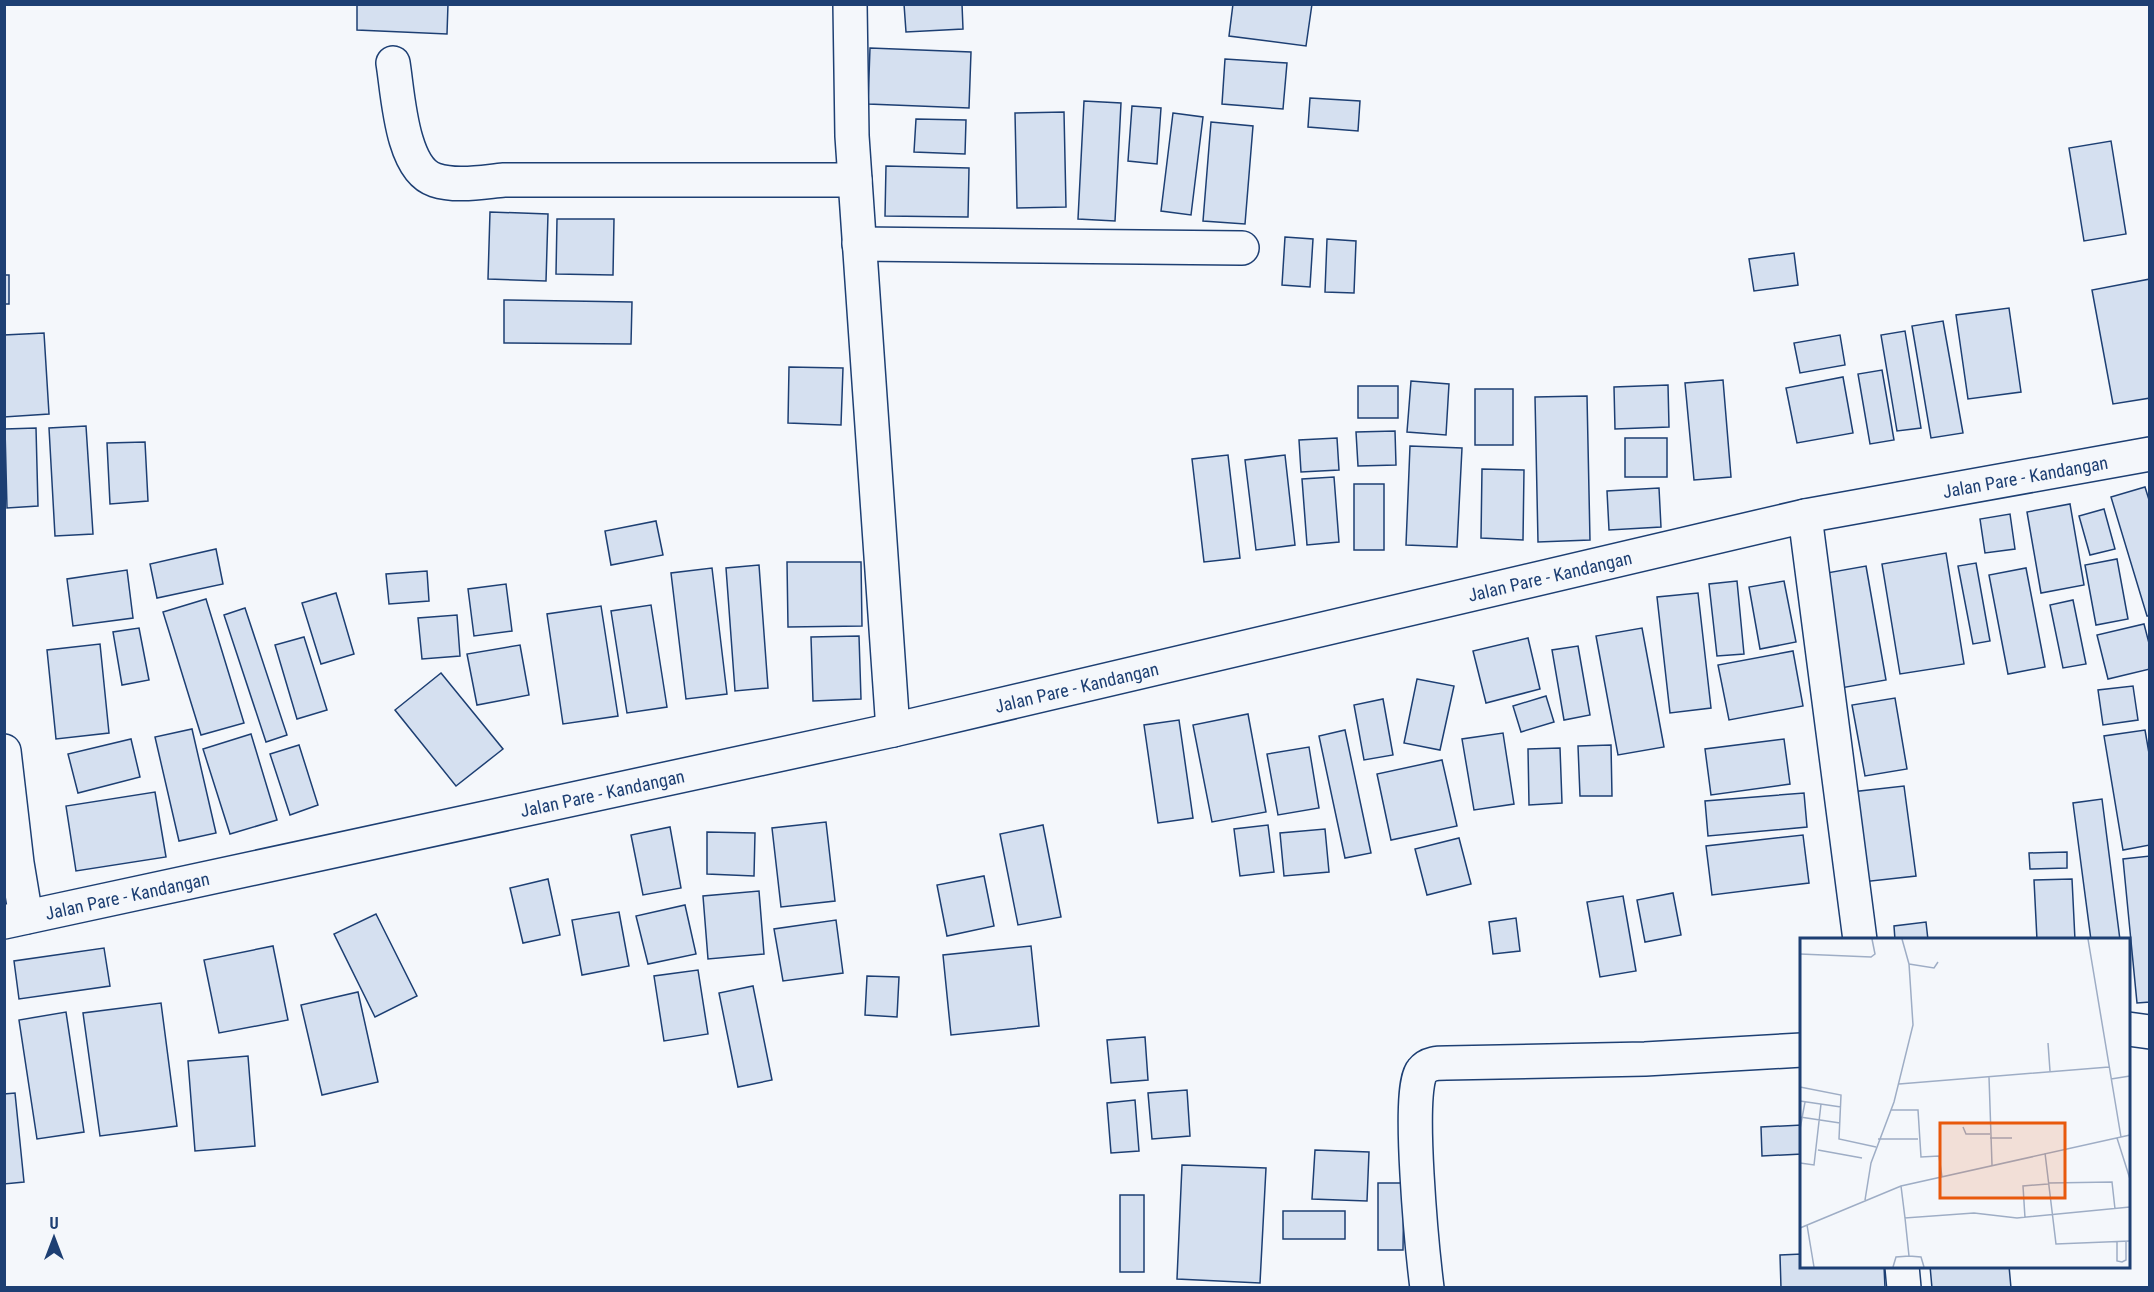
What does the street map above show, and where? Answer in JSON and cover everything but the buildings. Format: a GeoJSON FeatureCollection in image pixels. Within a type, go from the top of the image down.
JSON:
{"type":"FeatureCollection","features":[{"type":"Feature","properties":{"kind":"street"},"geometry":{"type":"LineString","coordinates":[[850,4],[852,136],[893,730]]}},
{"type":"Feature","properties":{"kind":"street"},"geometry":{"type":"LineString","coordinates":[[393,63],[403,126],[412,155],[428,177],[437,181],[451,183],[504,180],[855,180]]}},
{"type":"Feature","properties":{"kind":"street"},"geometry":{"type":"LineString","coordinates":[[859,244],[1242,248]]}},
{"type":"Feature","properties":{"kind":"street","name":"Jalan Pare - Kandangan"},"geometry":{"type":"LineString","coordinates":[[15,920],[893,730],[1805,516],[2150,454]]}},
{"type":"Feature","properties":{"kind":"street"},"geometry":{"type":"LineString","coordinates":[[1805,516],[1860,938]]}},
{"type":"Feature","properties":{"kind":"street"},"geometry":{"type":"LineString","coordinates":[[4,751],[17,863],[15,920]]}},
{"type":"Feature","properties":{"kind":"street"},"geometry":{"type":"LineString","coordinates":[[2130,1029],[2150,1032]]}},
{"type":"Feature","properties":{"kind":"street"},"geometry":{"type":"LineString","coordinates":[[1427,1287],[1421,1231],[1415,1125],[1415,1086],[1421,1071],[1426,1067],[1447,1063],[1645,1059],[1800,1050]]}},
{"type":"Feature","properties":{"kind":"street"},"geometry":{"type":"LineString","coordinates":[[1902,1268],[1904,1287]]}}]}
